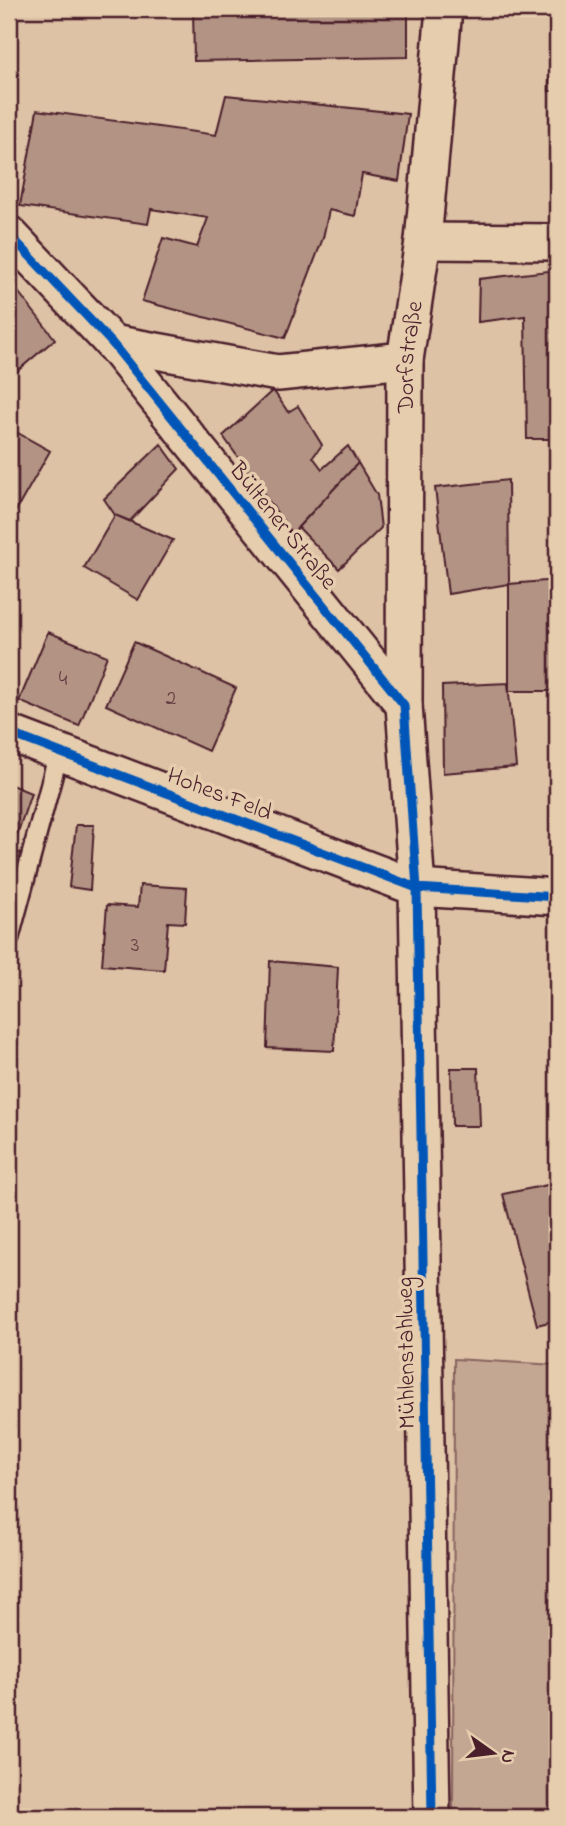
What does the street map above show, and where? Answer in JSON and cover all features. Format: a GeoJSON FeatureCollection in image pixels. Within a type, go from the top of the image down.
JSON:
{"type":"FeatureCollection","features":[{"type":"Feature","properties":{"kind":"street","name":"Dorfstraße"},"geometry":{"type":"LineString","coordinates":[[404,705],[405,360],[423,241],[444,9]]}},
{"type":"Feature","properties":{"kind":"street","name":"Bültener Straße"},"geometry":{"type":"LineString","coordinates":[[9,234],[112,342],[404,705]]}},
{"type":"Feature","properties":{"kind":"street"},"geometry":{"type":"LineString","coordinates":[[423,241],[557,242]]}},
{"type":"Feature","properties":{"kind":"street"},"geometry":{"type":"LineString","coordinates":[[112,342],[278,373],[405,360]]}},
{"type":"Feature","properties":{"kind":"street"},"geometry":{"type":"LineString","coordinates":[[404,705],[417,888]]}},
{"type":"Feature","properties":{"kind":"street","name":"Hohes Feld"},"geometry":{"type":"LineString","coordinates":[[9,733],[417,888],[557,897]]}},
{"type":"Feature","properties":{"kind":"street","name":"Mühlenstahlweg"},"geometry":{"type":"LineString","coordinates":[[417,888],[432,1817]]}},
{"type":"Feature","properties":{"kind":"lane"},"geometry":{"type":"LineString","coordinates":[[9,939],[59,752]]}},
{"type":"Feature","properties":{"kind":"shaded area"},"geometry":{"type":"Polygon","coordinates":[[[454,1359],[557,1365],[557,1817],[453,1817],[454,1359]]]}},
{"type":"Feature","properties":{"kind":"building"},"geometry":{"type":"Polygon","coordinates":[[[193,9],[408,9],[408,57],[194,61],[193,9]]]}},
{"type":"Feature","properties":{"kind":"building"},"geometry":{"type":"Polygon","coordinates":[[[556,9],[557,91],[549,91],[556,9]]]}},
{"type":"Feature","properties":{"kind":"building"},"geometry":{"type":"Polygon","coordinates":[[[226,95],[408,114],[399,181],[362,174],[355,216],[329,210],[323,238],[285,338],[142,301],[163,238],[197,247],[208,218],[151,209],[148,224],[20,206],[37,110],[216,135],[226,95]]]}},
{"type":"Feature","properties":{"kind":"building"},"geometry":{"type":"Polygon","coordinates":[[[557,270],[557,439],[527,439],[525,316],[478,322],[479,279],[557,270]]]}},
{"type":"Feature","properties":{"kind":"building"},"geometry":{"type":"Polygon","coordinates":[[[9,280],[55,339],[9,378],[9,280]]]}},
{"type":"Feature","properties":{"kind":"building"},"geometry":{"type":"Polygon","coordinates":[[[273,390],[288,412],[298,406],[322,445],[313,457],[322,469],[348,446],[358,463],[292,534],[223,436],[273,390]]]}},
{"type":"Feature","properties":{"kind":"building"},"geometry":{"type":"Polygon","coordinates":[[[9,428],[50,451],[9,523],[9,428]]]}},
{"type":"Feature","properties":{"kind":"building"},"geometry":{"type":"Polygon","coordinates":[[[161,444],[179,469],[130,521],[115,515],[104,499],[161,444]]]}},
{"type":"Feature","properties":{"kind":"building"},"geometry":{"type":"Polygon","coordinates":[[[358,463],[377,495],[381,528],[339,569],[298,527],[358,463]]]}},
{"type":"Feature","properties":{"kind":"building"},"geometry":{"type":"Polygon","coordinates":[[[508,480],[509,584],[448,594],[435,488],[508,480]]]}},
{"type":"Feature","properties":{"kind":"building"},"geometry":{"type":"Polygon","coordinates":[[[115,515],[173,540],[138,600],[84,568],[115,515]]]}},
{"type":"Feature","properties":{"kind":"building"},"geometry":{"type":"Polygon","coordinates":[[[557,580],[557,691],[509,691],[509,584],[557,580]]]}},
{"type":"Feature","properties":{"kind":"building"},"geometry":{"type":"Polygon","coordinates":[[[48,632],[107,656],[79,726],[19,701],[48,632]]]}},
{"type":"Feature","properties":{"kind":"building"},"geometry":{"type":"Polygon","coordinates":[[[134,642],[236,688],[208,751],[106,705],[134,642]]]}},
{"type":"Feature","properties":{"kind":"building"},"geometry":{"type":"Polygon","coordinates":[[[508,683],[516,767],[443,773],[442,686],[508,683]]]}},
{"type":"Feature","properties":{"kind":"building"},"geometry":{"type":"Polygon","coordinates":[[[9,784],[31,793],[12,850],[9,849],[9,784]]]}},
{"type":"Feature","properties":{"kind":"building"},"geometry":{"type":"Polygon","coordinates":[[[76,825],[94,825],[90,890],[69,887],[76,825]]]}},
{"type":"Feature","properties":{"kind":"building"},"geometry":{"type":"Polygon","coordinates":[[[9,849],[22,854],[9,892],[9,849]]]}},
{"type":"Feature","properties":{"kind":"building"},"geometry":{"type":"Polygon","coordinates":[[[140,885],[187,888],[185,923],[168,922],[164,970],[102,965],[107,905],[138,907],[140,885]]]}},
{"type":"Feature","properties":{"kind":"building"},"geometry":{"type":"Polygon","coordinates":[[[270,961],[338,967],[334,1051],[267,1048],[270,961]]]}},
{"type":"Feature","properties":{"kind":"building"},"geometry":{"type":"Polygon","coordinates":[[[451,1068],[478,1068],[480,1126],[452,1126],[451,1068]]]}},
{"type":"Feature","properties":{"kind":"building"},"geometry":{"type":"Polygon","coordinates":[[[557,1183],[557,1320],[537,1325],[503,1194],[557,1183]]]}},
{"type":"Feature","properties":{"kind":"cycle path"},"geometry":{"type":"LineString","coordinates":[[9,234],[112,343],[404,705],[417,888],[432,1817]]}},
{"type":"Feature","properties":{"kind":"cycle path"},"geometry":{"type":"LineString","coordinates":[[9,733],[417,888],[557,897]]}}]}
